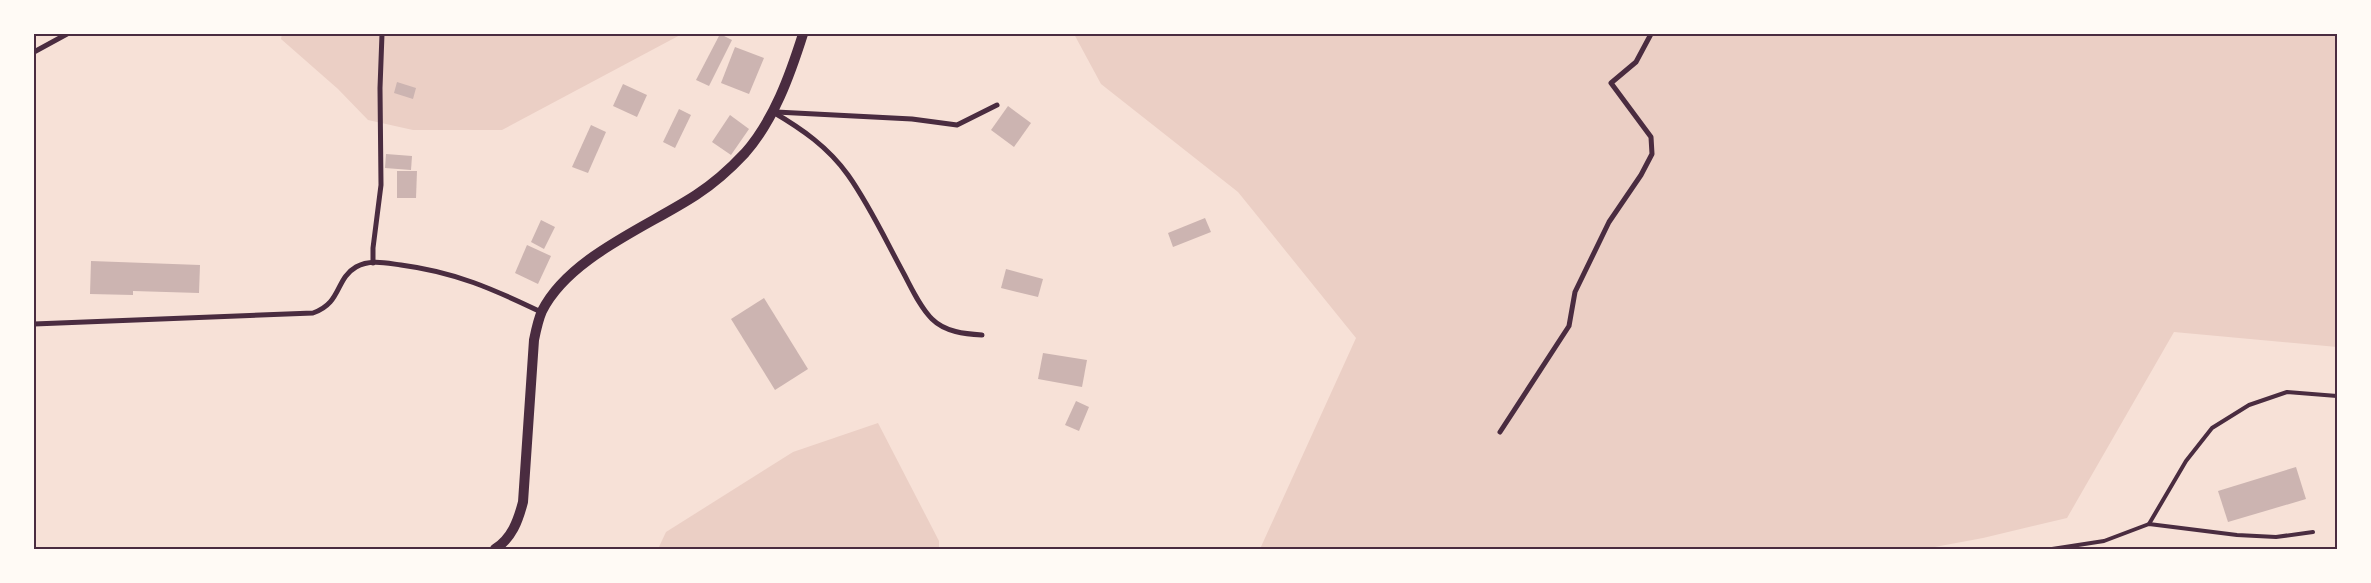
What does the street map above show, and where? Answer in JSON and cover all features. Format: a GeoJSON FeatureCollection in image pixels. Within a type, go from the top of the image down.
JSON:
{"type":"FeatureCollection","features":[{"type":"Feature","properties":{"kind":"main road"},"geometry":{"type":"LineString","coordinates":[[495,549],[510,535],[518,521],[523,502],[533,350],[541,312],[560,285],[595,256],[697,194],[721,176],[744,153],[773,112],[803,34]]}},
{"type":"Feature","properties":{"kind":"street"},"geometry":{"type":"LineString","coordinates":[[34,52],[67,34]]}},
{"type":"Feature","properties":{"kind":"street"},"geometry":{"type":"LineString","coordinates":[[373,262],[381,185],[382,34]]}},
{"type":"Feature","properties":{"kind":"street"},"geometry":{"type":"LineString","coordinates":[[1500,432],[1570,326],[1575,292],[1609,222],[1641,175],[1652,154],[1651,137],[1611,83],[1636,62],[1651,34]]}},
{"type":"Feature","properties":{"kind":"street"},"geometry":{"type":"LineString","coordinates":[[773,112],[903,118],[957,125],[996,105]]}},
{"type":"Feature","properties":{"kind":"street"},"geometry":{"type":"LineString","coordinates":[[773,112],[818,142],[837,161],[862,198],[918,299],[933,320],[955,331],[982,335]]}},
{"type":"Feature","properties":{"kind":"street"},"geometry":{"type":"LineString","coordinates":[[34,324],[313,313],[332,302],[344,278],[353,269],[364,263],[373,262],[423,268],[458,276],[541,312]]}},
{"type":"Feature","properties":{"kind":"lane"},"geometry":{"type":"LineString","coordinates":[[2149,524],[2186,461],[2212,428],[2249,404],[2287,392],[2337,396]]}},
{"type":"Feature","properties":{"kind":"lane"},"geometry":{"type":"LineString","coordinates":[[2052,549],[2104,541],[2149,524],[2237,535],[2276,537],[2313,532]]}},
{"type":"Feature","properties":{"kind":"shaded area"},"geometry":{"type":"Polygon","coordinates":[[[282,34],[682,34],[502,130],[413,130],[368,120],[338,89],[281,39],[282,34]]]}},
{"type":"Feature","properties":{"kind":"shaded area"},"geometry":{"type":"Polygon","coordinates":[[[1074,34],[2337,34],[2337,347],[2174,332],[2067,518],[1983,538],[1924,549],[1260,549],[1356,338],[1238,192],[1101,84],[1074,34]]]}},
{"type":"Feature","properties":{"kind":"shaded area"},"geometry":{"type":"Polygon","coordinates":[[[878,423],[939,541],[939,549],[658,549],[666,532],[793,452],[878,423]]]}},
{"type":"Feature","properties":{"kind":"building"},"geometry":{"type":"Polygon","coordinates":[[[720,34],[732,40],[709,86],[696,80],[720,34]]]}},
{"type":"Feature","properties":{"kind":"building"},"geometry":{"type":"Polygon","coordinates":[[[735,47],[764,58],[749,94],[721,83],[735,47]]]}},
{"type":"Feature","properties":{"kind":"building"},"geometry":{"type":"Polygon","coordinates":[[[397,82],[416,88],[413,99],[394,93],[397,82]]]}},
{"type":"Feature","properties":{"kind":"building"},"geometry":{"type":"Polygon","coordinates":[[[623,84],[647,95],[637,117],[613,106],[623,84]]]}},
{"type":"Feature","properties":{"kind":"building"},"geometry":{"type":"Polygon","coordinates":[[[1008,106],[1031,123],[1014,147],[991,130],[1008,106]]]}},
{"type":"Feature","properties":{"kind":"building"},"geometry":{"type":"Polygon","coordinates":[[[679,109],[691,115],[675,148],[663,142],[679,109]]]}},
{"type":"Feature","properties":{"kind":"building"},"geometry":{"type":"Polygon","coordinates":[[[730,115],[749,129],[731,155],[712,142],[730,115]]]}},
{"type":"Feature","properties":{"kind":"building"},"geometry":{"type":"Polygon","coordinates":[[[591,125],[606,132],[588,173],[572,167],[591,125]]]}},
{"type":"Feature","properties":{"kind":"building"},"geometry":{"type":"Polygon","coordinates":[[[386,154],[412,156],[411,170],[385,168],[386,154]]]}},
{"type":"Feature","properties":{"kind":"building"},"geometry":{"type":"Polygon","coordinates":[[[397,171],[417,171],[416,198],[397,198],[397,171]]]}},
{"type":"Feature","properties":{"kind":"building"},"geometry":{"type":"Polygon","coordinates":[[[1205,218],[1211,232],[1173,247],[1168,233],[1205,218]]]}},
{"type":"Feature","properties":{"kind":"building"},"geometry":{"type":"Polygon","coordinates":[[[541,220],[555,227],[544,249],[531,242],[541,220]]]}},
{"type":"Feature","properties":{"kind":"building"},"geometry":{"type":"Polygon","coordinates":[[[527,245],[551,256],[538,284],[515,273],[527,245]]]}},
{"type":"Feature","properties":{"kind":"building"},"geometry":{"type":"Polygon","coordinates":[[[91,261],[200,265],[199,293],[133,291],[133,295],[90,294],[91,261]]]}},
{"type":"Feature","properties":{"kind":"building"},"geometry":{"type":"Polygon","coordinates":[[[1006,269],[1043,279],[1038,297],[1001,288],[1006,269]]]}},
{"type":"Feature","properties":{"kind":"building"},"geometry":{"type":"Polygon","coordinates":[[[764,298],[808,369],[775,390],[731,319],[764,298]]]}},
{"type":"Feature","properties":{"kind":"building"},"geometry":{"type":"Polygon","coordinates":[[[1043,353],[1087,360],[1082,387],[1038,379],[1043,353]]]}},
{"type":"Feature","properties":{"kind":"building"},"geometry":{"type":"Polygon","coordinates":[[[1076,401],[1089,407],[1079,431],[1065,425],[1076,401]]]}},
{"type":"Feature","properties":{"kind":"building"},"geometry":{"type":"Polygon","coordinates":[[[2296,467],[2306,499],[2228,522],[2218,491],[2296,467]]]}}]}
